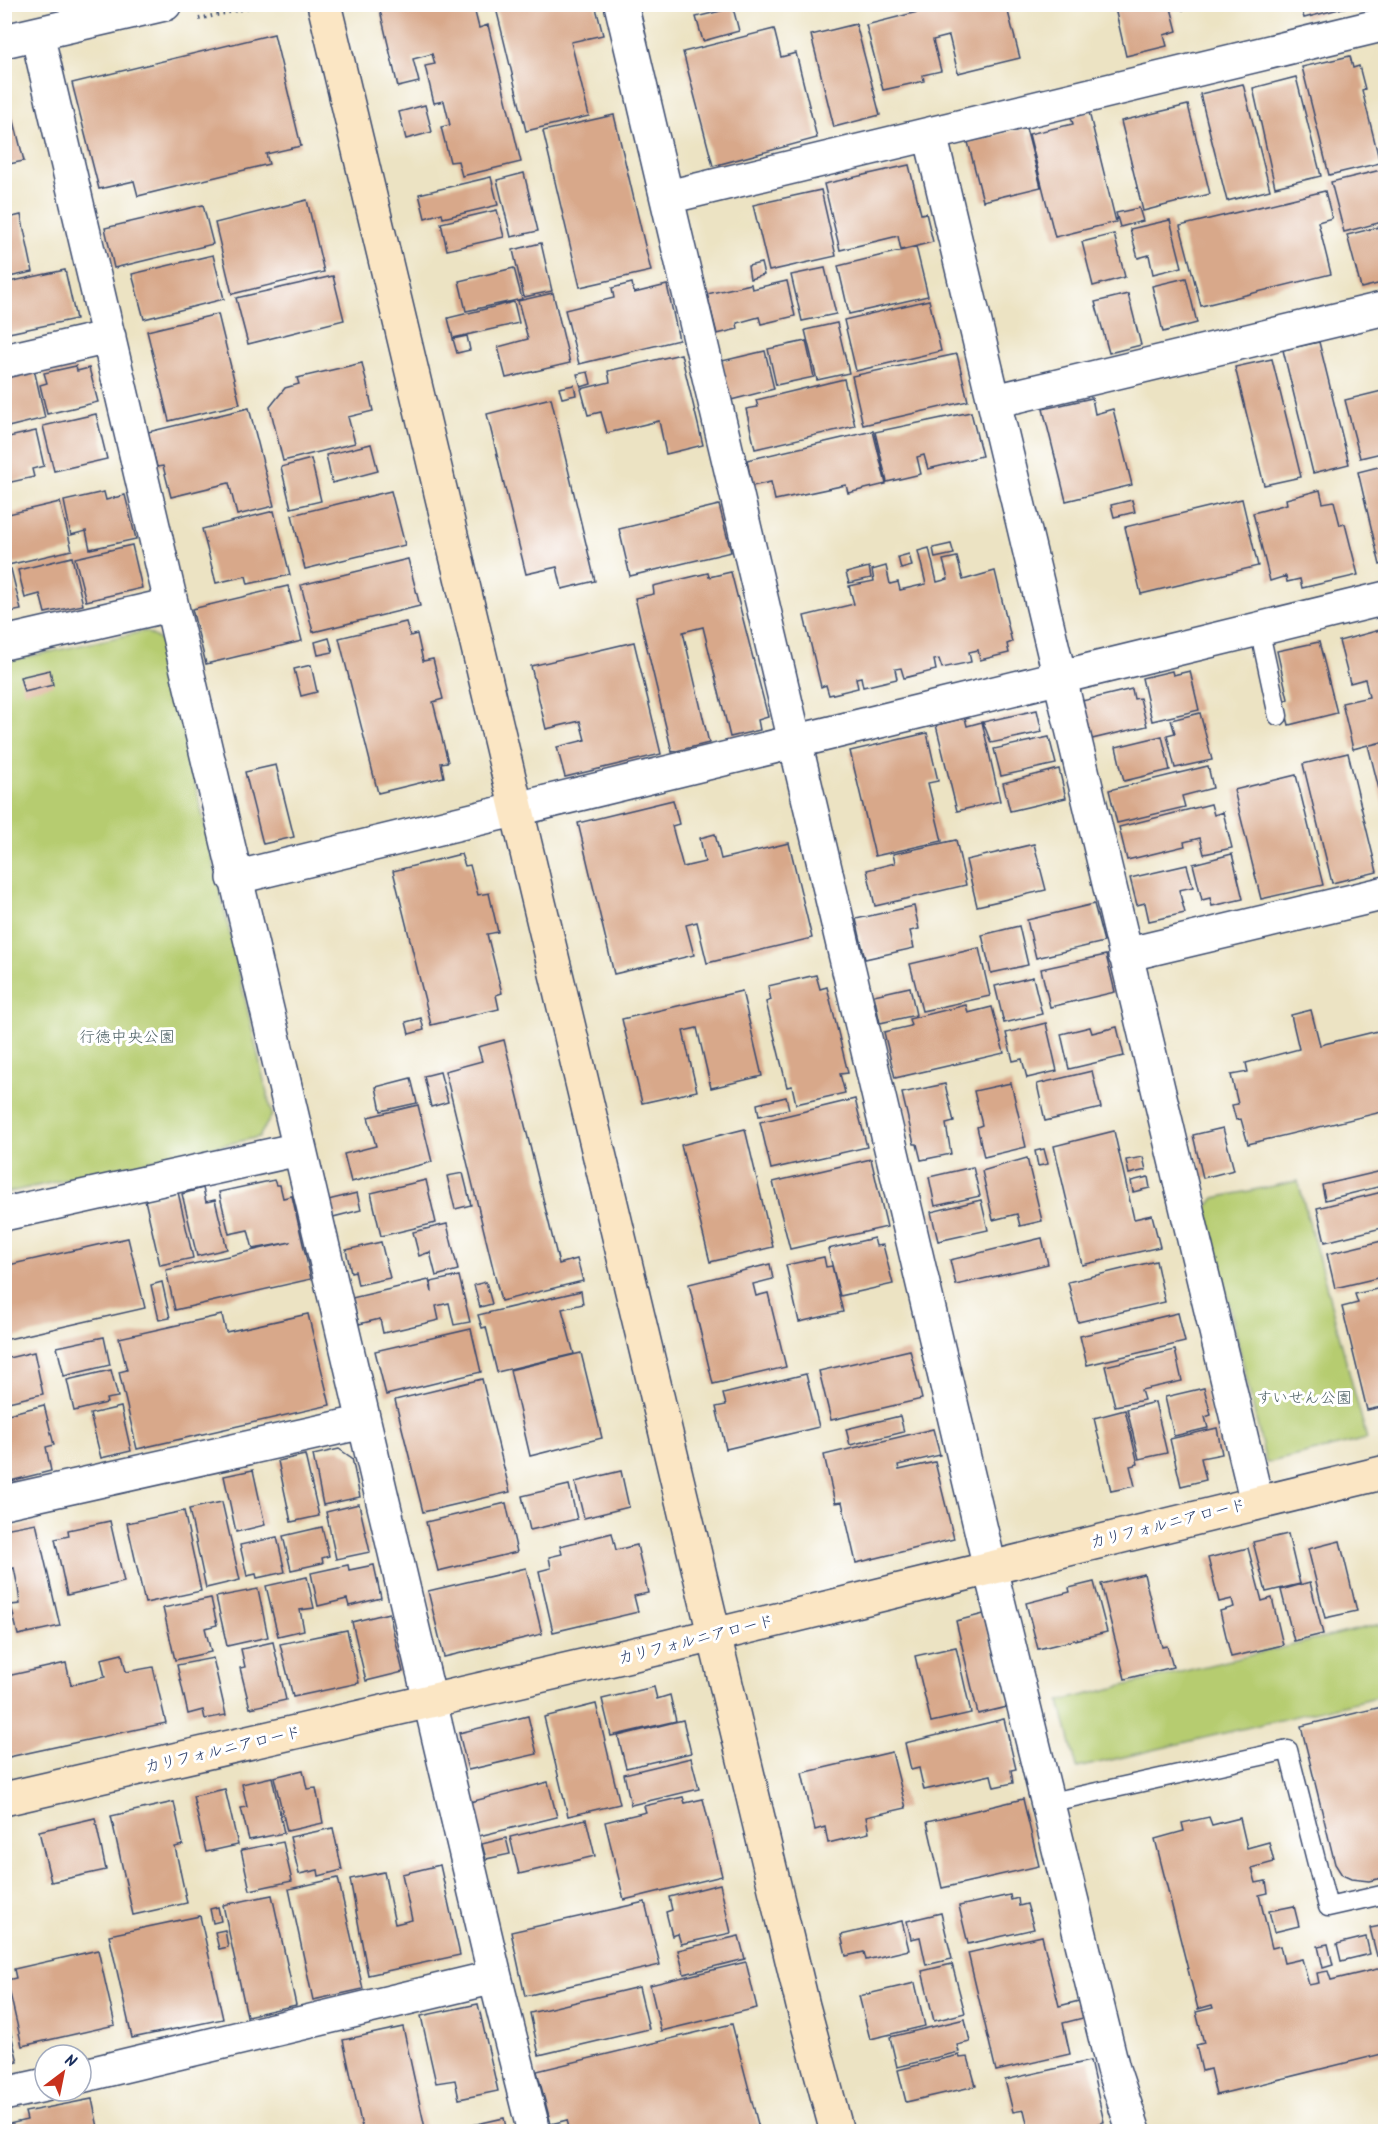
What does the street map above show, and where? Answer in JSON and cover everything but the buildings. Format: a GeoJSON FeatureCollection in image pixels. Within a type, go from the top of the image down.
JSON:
{"type":"FeatureCollection","features":[{"type":"Feature","properties":{"kind":"street"},"geometry":{"type":"LineString","coordinates":[[4,42],[165,4]]}},
{"type":"Feature","properties":{"kind":"street"},"geometry":{"type":"LineString","coordinates":[[324,4],[801,1994],[837,2132]]}},
{"type":"Feature","properties":{"kind":"street"},"geometry":{"type":"LineString","coordinates":[[621,4],[990,1568],[1113,2069],[1134,2132]]}},
{"type":"Feature","properties":{"kind":"street"},"geometry":{"type":"LineString","coordinates":[[668,197],[1386,24]]}},
{"type":"Feature","properties":{"kind":"street"},"geometry":{"type":"LineString","coordinates":[[37,34],[234,878],[495,1977],[534,2132]]}},
{"type":"Feature","properties":{"kind":"street"},"geometry":{"type":"LineString","coordinates":[[930,134],[1257,1503]]}},
{"type":"Feature","properties":{"kind":"street"},"geometry":{"type":"LineString","coordinates":[[995,401],[1386,308]]}},
{"type":"Feature","properties":{"kind":"street"},"geometry":{"type":"LineString","coordinates":[[4,361],[109,337]]}},
{"type":"Feature","properties":{"kind":"street"},"geometry":{"type":"LineString","coordinates":[[234,878],[1386,598]]}},
{"type":"Feature","properties":{"kind":"street"},"geometry":{"type":"LineString","coordinates":[[4,643],[170,605]]}},
{"type":"Feature","properties":{"kind":"street"},"geometry":{"type":"LineString","coordinates":[[1125,955],[1386,893]]}},
{"type":"Feature","properties":{"kind":"street"},"geometry":{"type":"LineString","coordinates":[[4,1214],[299,1149]]}},
{"type":"Feature","properties":{"kind":"street"},"geometry":{"type":"LineString","coordinates":[[4,1502],[364,1422]]}},
{"type":"Feature","properties":{"kind":"street","name":"カリフォルニアロード"},"geometry":{"type":"LineString","coordinates":[[4,1799],[431,1703],[1386,1472]]}},
{"type":"Feature","properties":{"kind":"street"},"geometry":{"type":"LineString","coordinates":[[93,2073],[495,1977]]}},
{"type":"Feature","properties":{"kind":"street"},"geometry":{"type":"LineString","coordinates":[[4,2094],[33,2088]]}},
{"type":"Feature","properties":{"kind":"lane"},"geometry":{"type":"LineString","coordinates":[[1259,628],[1278,716]]}},
{"type":"Feature","properties":{"kind":"lane"},"geometry":{"type":"LineString","coordinates":[[1047,1803],[1288,1750],[1328,1907],[1386,1894]]}},
{"type":"Feature","properties":{"kind":"green space","name":"行徳中央公園"},"geometry":{"type":"Polygon","coordinates":[[[145,631],[162,641],[272,1115],[259,1137],[5,1193],[4,662],[145,631]]]}},
{"type":"Feature","properties":{"kind":"green space","name":"すいせん公園"},"geometry":{"type":"Polygon","coordinates":[[[1298,1181],[1367,1439],[1266,1463],[1207,1208],[1215,1198],[1298,1181]]]}},
{"type":"Feature","properties":{"kind":"green space"},"geometry":{"type":"Polygon","coordinates":[[[1385,1623],[1385,1695],[1077,1768],[1060,1701],[1385,1623]]]}},
{"type":"Feature","properties":{"kind":"railway"},"geometry":{"type":"LineString","coordinates":[[4,7],[15,4]]}}]}
